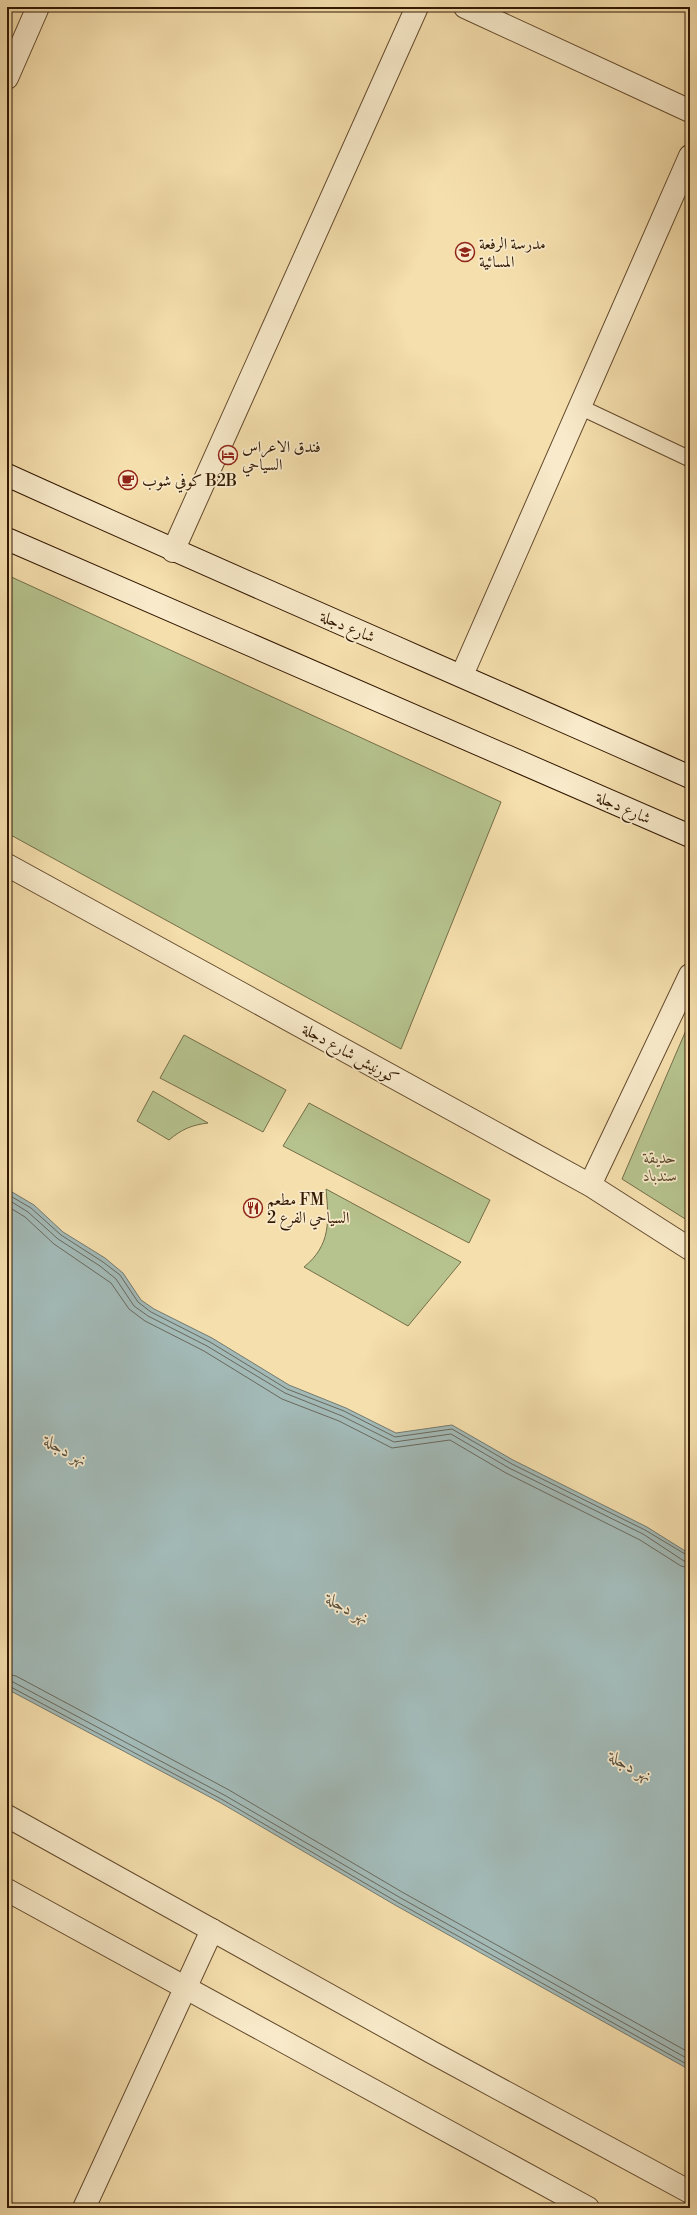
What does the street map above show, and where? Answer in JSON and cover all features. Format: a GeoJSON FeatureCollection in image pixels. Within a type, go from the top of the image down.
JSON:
{"type":"FeatureCollection","features":[{"type":"Feature","properties":{"kind":"street"},"geometry":{"type":"LineString","coordinates":[[7,78],[38,7]]}},
{"type":"Feature","properties":{"kind":"street"},"geometry":{"type":"LineString","coordinates":[[173,551],[417,7]]}},
{"type":"Feature","properties":{"kind":"street"},"geometry":{"type":"LineString","coordinates":[[465,7],[690,111]]}},
{"type":"Feature","properties":{"kind":"street"},"geometry":{"type":"LineString","coordinates":[[462,675],[690,156]]}},
{"type":"Feature","properties":{"kind":"street","name":"شارع دجلة"},"geometry":{"type":"LineString","coordinates":[[7,475],[173,551],[462,675],[690,777]]}},
{"type":"Feature","properties":{"kind":"street","name":"شارع دجلة"},"geometry":{"type":"LineString","coordinates":[[7,539],[690,836]]}},
{"type":"Feature","properties":{"kind":"street","name":"كورنيش شارع دجلة"},"geometry":{"type":"LineString","coordinates":[[7,864],[590,1185],[690,1249]]}},
{"type":"Feature","properties":{"kind":"street"},"geometry":{"type":"LineString","coordinates":[[590,1185],[690,975]]}},
{"type":"Feature","properties":{"kind":"street"},"geometry":{"type":"LineString","coordinates":[[7,1816],[433,2053],[690,2192]]}},
{"type":"Feature","properties":{"kind":"street"},"geometry":{"type":"LineString","coordinates":[[7,1890],[187,1987],[588,2208]]}},
{"type":"Feature","properties":{"kind":"street"},"geometry":{"type":"LineString","coordinates":[[84,2208],[212,1930]]}},
{"type":"Feature","properties":{"kind":"lane"},"geometry":{"type":"LineString","coordinates":[[580,407],[690,459]]}},
{"type":"Feature","properties":{"kind":"green space"},"geometry":{"type":"Polygon","coordinates":[[[7,575],[501,802],[401,1049],[7,833],[7,575]]]}},
{"type":"Feature","properties":{"kind":"green space","name":"حديقة سندباد"},"geometry":{"type":"Polygon","coordinates":[[[690,1021],[690,1222],[622,1179],[690,1021]]]}},
{"type":"Feature","properties":{"kind":"green space"},"geometry":{"type":"Polygon","coordinates":[[[184,1035],[286,1090],[263,1132],[160,1078],[184,1035]]]}},
{"type":"Feature","properties":{"kind":"green space"},"geometry":{"type":"Polygon","coordinates":[[[153,1091],[208,1123],[187,1128],[169,1140],[137,1121],[153,1091]]]}},
{"type":"Feature","properties":{"kind":"green space"},"geometry":{"type":"Polygon","coordinates":[[[309,1103],[490,1200],[469,1243],[283,1146],[309,1103]]]}},
{"type":"Feature","properties":{"kind":"green space"},"geometry":{"type":"Polygon","coordinates":[[[326,1189],[461,1262],[408,1326],[304,1267],[313,1259],[324,1241],[328,1212],[326,1189]]]}},
{"type":"Feature","properties":{"kind":"water","name":"نهر دجلة"},"geometry":{"type":"Polygon","coordinates":[[[7,1189],[34,1205],[63,1232],[105,1258],[123,1273],[141,1300],[154,1309],[212,1338],[289,1385],[346,1408],[396,1433],[452,1425],[513,1460],[647,1527],[690,1554],[690,2070],[395,1905],[221,1803],[7,1689],[7,1189]]]}},
{"type":"Feature","properties":{"kind":"place","name":"مدرسة الرفعة المسائية"},"geometry":{"type":"Point","coordinates":[465,252]}},
{"type":"Feature","properties":{"kind":"place","name":"فندق الاعراس السياحي"},"geometry":{"type":"Point","coordinates":[228,455]}},
{"type":"Feature","properties":{"kind":"place","name":"كوفي شوب B2B"},"geometry":{"type":"Point","coordinates":[128,480]}},
{"type":"Feature","properties":{"kind":"place","name":"مطعم FM السياحي الفرع 2"},"geometry":{"type":"Point","coordinates":[253,1208]}}]}
